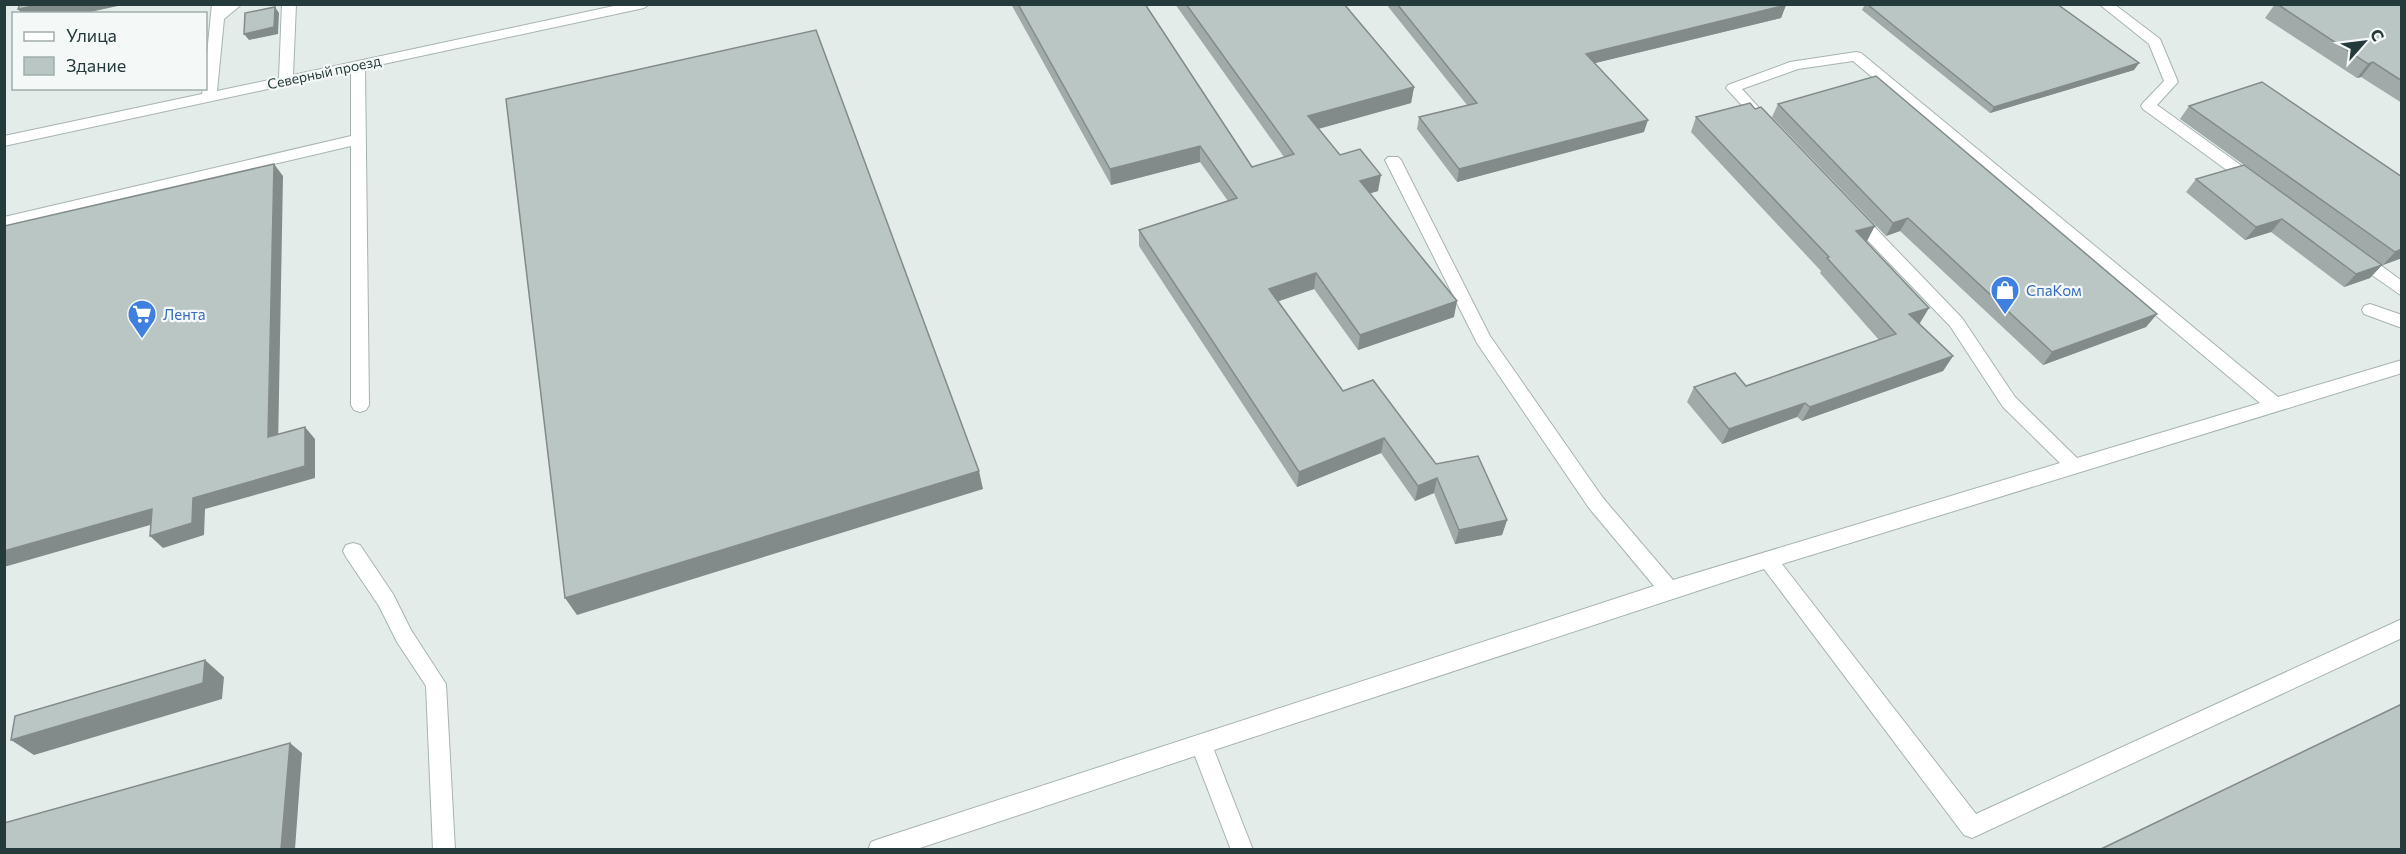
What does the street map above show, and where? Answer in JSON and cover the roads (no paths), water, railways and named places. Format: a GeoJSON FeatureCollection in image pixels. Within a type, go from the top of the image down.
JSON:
{"type":"FeatureCollection","features":[{"type":"Feature","properties":{"kind":"street"},"geometry":{"type":"LineString","coordinates":[[209,96],[218,11],[236,4]]}},
{"type":"Feature","properties":{"kind":"street"},"geometry":{"type":"LineString","coordinates":[[286,80],[289,4]]}},
{"type":"Feature","properties":{"kind":"street","name":"Северный проезд"},"geometry":{"type":"LineString","coordinates":[[4,141],[644,4]]}},
{"type":"Feature","properties":{"kind":"street"},"geometry":{"type":"LineString","coordinates":[[2105,4],[2155,42],[2171,82],[2148,106],[2264,189]]}},
{"type":"Feature","properties":{"kind":"street"},"geometry":{"type":"LineString","coordinates":[[1774,131],[1733,88],[1795,65],[1856,56],[2275,405]]}},
{"type":"Feature","properties":{"kind":"street"},"geometry":{"type":"LineString","coordinates":[[358,65],[360,405]]}},
{"type":"Feature","properties":{"kind":"street"},"geometry":{"type":"LineString","coordinates":[[4,222],[359,139]]}},
{"type":"Feature","properties":{"kind":"street"},"geometry":{"type":"LineString","coordinates":[[1393,160],[1483,339],[1596,503],[1669,590]]}},
{"type":"Feature","properties":{"kind":"street"},"geometry":{"type":"LineString","coordinates":[[1848,209],[1956,322],[2009,402],[2073,465]]}},
{"type":"Feature","properties":{"kind":"street"},"geometry":{"type":"LineString","coordinates":[[2342,245],[2402,290]]}},
{"type":"Feature","properties":{"kind":"street"},"geometry":{"type":"LineString","coordinates":[[2370,310],[2402,322]]}},
{"type":"Feature","properties":{"kind":"street"},"geometry":{"type":"LineString","coordinates":[[879,849],[1669,590],[2402,366]]}},
{"type":"Feature","properties":{"kind":"street"},"geometry":{"type":"LineString","coordinates":[[353,551],[386,600],[404,636],[436,684],[444,849]]}},
{"type":"Feature","properties":{"kind":"street"},"geometry":{"type":"LineString","coordinates":[[1768,560],[1972,827],[2402,628]]}},
{"type":"Feature","properties":{"kind":"street"},"geometry":{"type":"LineString","coordinates":[[1201,743],[1242,849]]}},
{"type":"Feature","properties":{"kind":"place","name":"СпаКом"},"geometry":{"type":"Point","coordinates":[2005,316]}},
{"type":"Feature","properties":{"kind":"place","name":"Лента"},"geometry":{"type":"Point","coordinates":[142,340]}}]}
